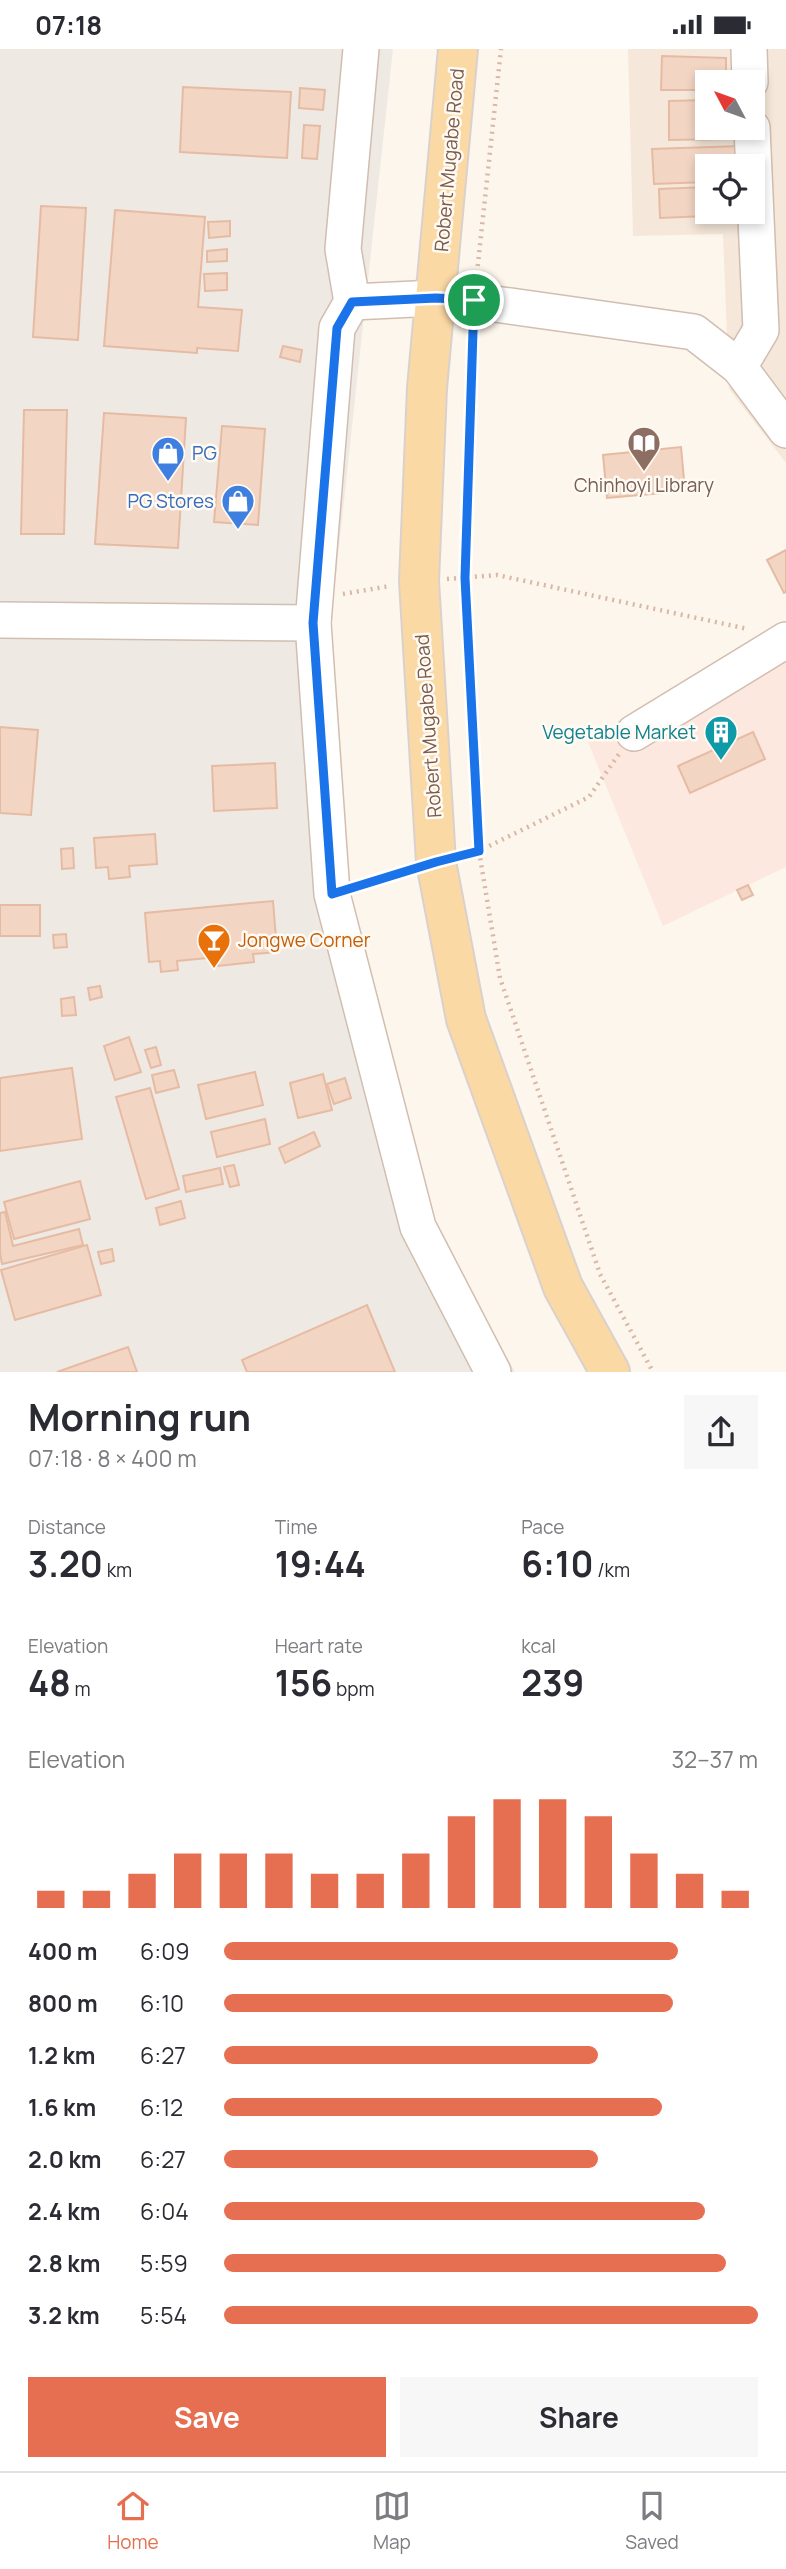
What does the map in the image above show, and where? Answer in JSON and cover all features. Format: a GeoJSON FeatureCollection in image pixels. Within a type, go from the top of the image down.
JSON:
{"type":"FeatureCollection","features":[{"type":"Feature","properties":{"kind":"main road","name":"Robert Mugabe Road"},"geometry":{"type":"LineString","coordinates":[[458,49],[455,299],[427,388],[419,581],[436,862],[466,1019],[563,1287],[610,1372]]}},
{"type":"Feature","properties":{"kind":"street"},"geometry":{"type":"LineString","coordinates":[[361,49],[343,249],[352,302],[337,328],[314,611],[332,894],[418,1227],[493,1372]]}},
{"type":"Feature","properties":{"kind":"street"},"geometry":{"type":"LineString","coordinates":[[749,49],[750,70]]}},
{"type":"Feature","properties":{"kind":"street"},"geometry":{"type":"LineString","coordinates":[[739,367],[761,330],[753,140]]}},
{"type":"Feature","properties":{"kind":"street"},"geometry":{"type":"LineString","coordinates":[[352,302],[455,299],[694,332],[739,367],[786,431]]}},
{"type":"Feature","properties":{"kind":"street"},"geometry":{"type":"LineString","coordinates":[[0,620],[314,611]]}},
{"type":"Feature","properties":{"kind":"street"},"geometry":{"type":"LineString","coordinates":[[634,733],[780,644]]}},
{"type":"Feature","properties":{"kind":"path"},"geometry":{"type":"LineString","coordinates":[[500,49],[455,299],[465,578],[479,851],[500,978],[600,1274],[653,1372]]}},
{"type":"Feature","properties":{"kind":"path"},"geometry":{"type":"LineString","coordinates":[[314,611],[419,581],[497,575],[762,632],[780,644]]}},
{"type":"Feature","properties":{"kind":"path"},"geometry":{"type":"LineString","coordinates":[[332,894],[479,851],[589,797],[634,733]]}},
{"type":"Feature","properties":{"kind":"shaded area"},"geometry":{"type":"Polygon","coordinates":[[[0,49],[393,49],[328,648],[356,949],[433,1225],[515,1372],[0,1372],[0,49]]]}},
{"type":"Feature","properties":{"kind":"shaded area"},"geometry":{"type":"Polygon","coordinates":[[[628,49],[786,49],[786,463],[729,389],[723,234],[633,236],[628,49]]]}},
{"type":"Feature","properties":{"kind":"shaded area"},"geometry":{"type":"Polygon","coordinates":[[[786,628],[786,867],[663,926],[588,742],[786,628]]]}},
{"type":"Feature","properties":{"kind":"building"},"geometry":{"type":"Polygon","coordinates":[[[662,56],[726,58],[726,70],[695,70],[695,90],[661,90],[662,56]]]}},
{"type":"Feature","properties":{"kind":"building"},"geometry":{"type":"Polygon","coordinates":[[[183,87],[291,92],[287,158],[180,152],[183,87]]]}},
{"type":"Feature","properties":{"kind":"building"},"geometry":{"type":"Polygon","coordinates":[[[300,88],[325,90],[323,110],[299,108],[300,88]]]}},
{"type":"Feature","properties":{"kind":"building"},"geometry":{"type":"Polygon","coordinates":[[[695,100],[695,140],[669,140],[669,101],[695,100]]]}},
{"type":"Feature","properties":{"kind":"building"},"geometry":{"type":"Polygon","coordinates":[[[304,125],[320,126],[317,159],[302,158],[304,125]]]}},
{"type":"Feature","properties":{"kind":"building"},"geometry":{"type":"Polygon","coordinates":[[[740,146],[740,154],[695,154],[695,182],[654,184],[652,149],[740,146]]]}},
{"type":"Feature","properties":{"kind":"building"},"geometry":{"type":"Polygon","coordinates":[[[695,188],[695,216],[660,218],[659,189],[695,188]]]}},
{"type":"Feature","properties":{"kind":"building"},"geometry":{"type":"Polygon","coordinates":[[[41,206],[86,208],[78,340],[33,337],[41,206]]]}},
{"type":"Feature","properties":{"kind":"building"},"geometry":{"type":"Polygon","coordinates":[[[115,210],[205,217],[198,307],[242,310],[238,351],[197,348],[197,353],[104,346],[115,210]]]}},
{"type":"Feature","properties":{"kind":"building"},"geometry":{"type":"Polygon","coordinates":[[[230,221],[230,236],[209,238],[208,222],[230,221]]]}},
{"type":"Feature","properties":{"kind":"building"},"geometry":{"type":"Polygon","coordinates":[[[227,249],[227,261],[207,262],[207,251],[227,249]]]}},
{"type":"Feature","properties":{"kind":"building"},"geometry":{"type":"Polygon","coordinates":[[[227,273],[227,290],[205,291],[204,274],[227,273]]]}},
{"type":"Feature","properties":{"kind":"building"},"geometry":{"type":"Polygon","coordinates":[[[283,346],[302,350],[300,362],[280,357],[283,346]]]}},
{"type":"Feature","properties":{"kind":"building"},"geometry":{"type":"Polygon","coordinates":[[[24,410],[67,410],[64,534],[21,534],[24,410]]]}},
{"type":"Feature","properties":{"kind":"building"},"geometry":{"type":"Polygon","coordinates":[[[104,413],[186,418],[178,548],[95,544],[104,413]]]}},
{"type":"Feature","properties":{"kind":"building"},"geometry":{"type":"Polygon","coordinates":[[[222,426],[265,429],[258,525],[214,522],[222,426]]]}},
{"type":"Feature","properties":{"kind":"building","name":"Chinhoyi Library"},"geometry":{"type":"Polygon","coordinates":[[[681,447],[685,491],[607,498],[603,455],[681,447]]]}},
{"type":"Feature","properties":{"kind":"building"},"geometry":{"type":"Polygon","coordinates":[[[786,550],[786,592],[784,593],[767,560],[786,550]]]}},
{"type":"Feature","properties":{"kind":"building"},"geometry":{"type":"Polygon","coordinates":[[[0,727],[38,730],[31,815],[0,813],[0,727]]]}},
{"type":"Feature","properties":{"kind":"building","name":"Vegetable Market"},"geometry":{"type":"Polygon","coordinates":[[[753,732],[765,759],[690,793],[678,766],[753,732]]]}},
{"type":"Feature","properties":{"kind":"building"},"geometry":{"type":"Polygon","coordinates":[[[275,763],[277,808],[214,811],[212,766],[275,763]]]}},
{"type":"Feature","properties":{"kind":"building"},"geometry":{"type":"Polygon","coordinates":[[[155,834],[157,864],[129,866],[130,877],[109,879],[108,867],[96,868],[94,838],[155,834]]]}},
{"type":"Feature","properties":{"kind":"building"},"geometry":{"type":"Polygon","coordinates":[[[73,848],[74,868],[62,869],[61,849],[73,848]]]}},
{"type":"Feature","properties":{"kind":"building"},"geometry":{"type":"Polygon","coordinates":[[[748,885],[753,895],[742,900],[737,890],[748,885]]]}},
{"type":"Feature","properties":{"kind":"building"},"geometry":{"type":"Polygon","coordinates":[[[273,901],[277,952],[253,954],[254,962],[218,966],[218,957],[177,961],[178,970],[161,972],[160,961],[149,962],[145,913],[273,901]]]}},
{"type":"Feature","properties":{"kind":"building"},"geometry":{"type":"Polygon","coordinates":[[[0,905],[40,905],[40,936],[0,936],[0,905]]]}},
{"type":"Feature","properties":{"kind":"building"},"geometry":{"type":"Polygon","coordinates":[[[66,934],[67,947],[54,948],[53,935],[66,934]]]}},
{"type":"Feature","properties":{"kind":"building"},"geometry":{"type":"Polygon","coordinates":[[[100,986],[102,997],[90,1000],[88,988],[100,986]]]}},
{"type":"Feature","properties":{"kind":"building"},"geometry":{"type":"Polygon","coordinates":[[[74,997],[76,1015],[62,1016],[61,999],[74,997]]]}},
{"type":"Feature","properties":{"kind":"building"},"geometry":{"type":"Polygon","coordinates":[[[129,1037],[141,1072],[115,1080],[104,1046],[129,1037]]]}},
{"type":"Feature","properties":{"kind":"building"},"geometry":{"type":"Polygon","coordinates":[[[156,1047],[161,1065],[151,1068],[145,1050],[156,1047]]]}},
{"type":"Feature","properties":{"kind":"building"},"geometry":{"type":"Polygon","coordinates":[[[72,1068],[82,1139],[0,1151],[0,1078],[72,1068]]]}},
{"type":"Feature","properties":{"kind":"building"},"geometry":{"type":"Polygon","coordinates":[[[174,1070],[179,1087],[156,1093],[152,1075],[174,1070]]]}},
{"type":"Feature","properties":{"kind":"building"},"geometry":{"type":"Polygon","coordinates":[[[255,1072],[263,1105],[206,1119],[198,1085],[255,1072]]]}},
{"type":"Feature","properties":{"kind":"building"},"geometry":{"type":"Polygon","coordinates":[[[323,1074],[332,1110],[298,1118],[290,1083],[323,1074]]]}},
{"type":"Feature","properties":{"kind":"building"},"geometry":{"type":"Polygon","coordinates":[[[345,1078],[351,1098],[334,1104],[327,1084],[345,1078]]]}},
{"type":"Feature","properties":{"kind":"building"},"geometry":{"type":"Polygon","coordinates":[[[150,1088],[179,1189],[146,1199],[116,1097],[150,1088]]]}},
{"type":"Feature","properties":{"kind":"building"},"geometry":{"type":"Polygon","coordinates":[[[265,1119],[270,1144],[217,1157],[211,1132],[265,1119]]]}},
{"type":"Feature","properties":{"kind":"building"},"geometry":{"type":"Polygon","coordinates":[[[314,1132],[320,1146],[285,1163],[279,1148],[314,1132]]]}},
{"type":"Feature","properties":{"kind":"building"},"geometry":{"type":"Polygon","coordinates":[[[234,1165],[239,1185],[230,1187],[224,1167],[234,1165]]]}},
{"type":"Feature","properties":{"kind":"building"},"geometry":{"type":"Polygon","coordinates":[[[220,1168],[223,1184],[186,1192],[183,1176],[220,1168]]]}},
{"type":"Feature","properties":{"kind":"building"},"geometry":{"type":"Polygon","coordinates":[[[80,1181],[90,1219],[14,1239],[4,1202],[80,1181]]]}},
{"type":"Feature","properties":{"kind":"building"},"geometry":{"type":"Polygon","coordinates":[[[181,1201],[185,1218],[160,1225],[156,1208],[181,1201]]]}},
{"type":"Feature","properties":{"kind":"building"},"geometry":{"type":"Polygon","coordinates":[[[5,1212],[13,1246],[79,1229],[83,1245],[2,1264],[0,1213],[5,1212]]]}},
{"type":"Feature","properties":{"kind":"building"},"geometry":{"type":"Polygon","coordinates":[[[87,1245],[101,1295],[15,1320],[1,1270],[87,1245]]]}},
{"type":"Feature","properties":{"kind":"building"},"geometry":{"type":"Polygon","coordinates":[[[112,1249],[114,1261],[101,1264],[98,1252],[112,1249]]]}},
{"type":"Feature","properties":{"kind":"building"},"geometry":{"type":"Polygon","coordinates":[[[367,1305],[395,1372],[247,1372],[242,1360],[367,1305]]]}},
{"type":"Feature","properties":{"kind":"building"},"geometry":{"type":"Polygon","coordinates":[[[128,1347],[137,1372],[57,1372],[128,1347]]]}},
{"type":"Feature","properties":{"kind":"place","name":"Chinhoyi Library"},"geometry":{"type":"Point","coordinates":[644,473]}},
{"type":"Feature","properties":{"kind":"place","name":"PG"},"geometry":{"type":"Point","coordinates":[168,483]}},
{"type":"Feature","properties":{"kind":"place","name":"PG Stores"},"geometry":{"type":"Point","coordinates":[238,531]}},
{"type":"Feature","properties":{"kind":"place","name":"Vegetable Market"},"geometry":{"type":"Point","coordinates":[721,762]}},
{"type":"Feature","properties":{"kind":"place","name":"Jongwe Corner"},"geometry":{"type":"Point","coordinates":[214,970]}},
{"type":"Feature","properties":{"kind":"route"},"geometry":{"type":"LineString","coordinates":[[436,298],[474,300],[465,578],[479,851],[332,894],[313,623],[337,328],[352,302],[436,298]]}}]}
